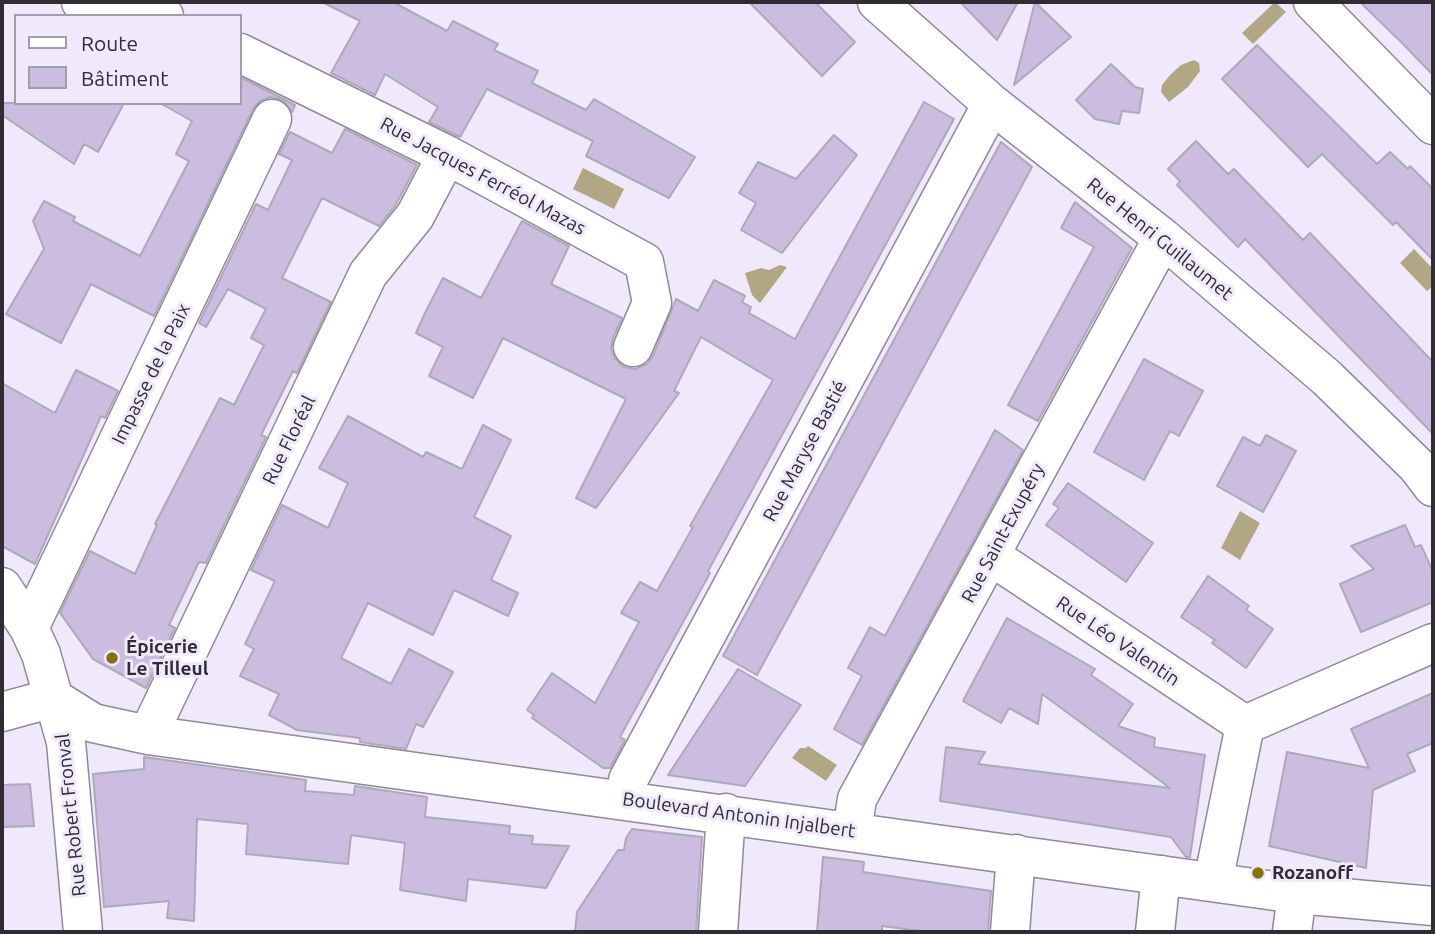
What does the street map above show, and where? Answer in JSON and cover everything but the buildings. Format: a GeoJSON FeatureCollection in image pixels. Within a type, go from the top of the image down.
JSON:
{"type":"FeatureCollection","features":[{"type":"Feature","properties":{"kind":"street"},"geometry":{"type":"LineString","coordinates":[[81,2],[95,7],[160,14]]}},
{"type":"Feature","properties":{"kind":"street","name":"Rue Henri Guillaumet"},"geometry":{"type":"LineString","coordinates":[[877,2],[992,104],[1163,238],[1327,378],[1417,466],[1433,486]]}},
{"type":"Feature","properties":{"kind":"street"},"geometry":{"type":"LineString","coordinates":[[1313,2],[1433,125]]}},
{"type":"Feature","properties":{"kind":"street","name":"Rue Jacques Ferréol Mazas"},"geometry":{"type":"LineString","coordinates":[[242,54],[447,155],[644,262],[652,303],[634,347]]}},
{"type":"Feature","properties":{"kind":"street","name":"Rue Maryse Bastié"},"geometry":{"type":"LineString","coordinates":[[627,800],[628,780],[992,104]]}},
{"type":"Feature","properties":{"kind":"street","name":"Impasse de la Paix"},"geometry":{"type":"LineString","coordinates":[[29,628],[272,119]]}},
{"type":"Feature","properties":{"kind":"street","name":"Rue Floréal"},"geometry":{"type":"LineString","coordinates":[[148,735],[368,274],[415,216],[447,155]]}},
{"type":"Feature","properties":{"kind":"street","name":"Rue Saint-Exupéry"},"geometry":{"type":"LineString","coordinates":[[852,831],[857,799],[1163,238]]}},
{"type":"Feature","properties":{"kind":"street","name":"Rue Léo Valentin"},"geometry":{"type":"LineString","coordinates":[[991,556],[1245,725]]}},
{"type":"Feature","properties":{"kind":"street","name":"Rue Robert Fronval"},"geometry":{"type":"LineString","coordinates":[[2,587],[29,628],[41,654],[66,742],[83,932]]}},
{"type":"Feature","properties":{"kind":"street"},"geometry":{"type":"LineString","coordinates":[[1213,882],[1245,725],[1433,643]]}},
{"type":"Feature","properties":{"kind":"street"},"geometry":{"type":"LineString","coordinates":[[2,712],[53,698]]}},
{"type":"Feature","properties":{"kind":"street","name":"Boulevard Antonin Injalbert"},"geometry":{"type":"LineString","coordinates":[[53,698],[93,723],[148,735],[1297,894],[1433,906]]}},
{"type":"Feature","properties":{"kind":"street"},"geometry":{"type":"LineString","coordinates":[[718,932],[726,813]]}},
{"type":"Feature","properties":{"kind":"street"},"geometry":{"type":"LineString","coordinates":[[1010,932],[1016,855]]}},
{"type":"Feature","properties":{"kind":"street"},"geometry":{"type":"LineString","coordinates":[[1154,932],[1161,875]]}},
{"type":"Feature","properties":{"kind":"street"},"geometry":{"type":"LineString","coordinates":[[1292,932],[1297,894]]}},
{"type":"Feature","properties":{"kind":"shaded area"},"geometry":{"type":"Polygon","coordinates":[[[1275,2],[1286,12],[1253,44],[1242,33],[1275,2]]]}},
{"type":"Feature","properties":{"kind":"shaded area"},"geometry":{"type":"Polygon","coordinates":[[[1194,60],[1199,63],[1200,71],[1188,87],[1169,102],[1161,92],[1162,85],[1181,65],[1194,60]]]}},
{"type":"Feature","properties":{"kind":"shaded area"},"geometry":{"type":"Polygon","coordinates":[[[583,168],[624,189],[614,209],[573,189],[583,168]]]}},
{"type":"Feature","properties":{"kind":"shaded area"},"geometry":{"type":"Polygon","coordinates":[[[1414,249],[1433,269],[1433,286],[1427,291],[1400,263],[1414,249]]]}},
{"type":"Feature","properties":{"kind":"shaded area"},"geometry":{"type":"Polygon","coordinates":[[[780,265],[787,267],[760,303],[752,295],[745,273],[761,268],[769,270],[780,265]]]}},
{"type":"Feature","properties":{"kind":"shaded area"},"geometry":{"type":"Polygon","coordinates":[[[1240,511],[1260,523],[1240,560],[1221,548],[1240,511]]]}},
{"type":"Feature","properties":{"kind":"shaded area"},"geometry":{"type":"Polygon","coordinates":[[[808,746],[837,765],[826,781],[792,758],[800,748],[808,746]]]}},
{"type":"Feature","properties":{"kind":"place","name":"Épicerie Le Tilleul"},"geometry":{"type":"Point","coordinates":[112,658]}},
{"type":"Feature","properties":{"kind":"place","name":"Rozanoff"},"geometry":{"type":"Point","coordinates":[1258,873]}}]}
